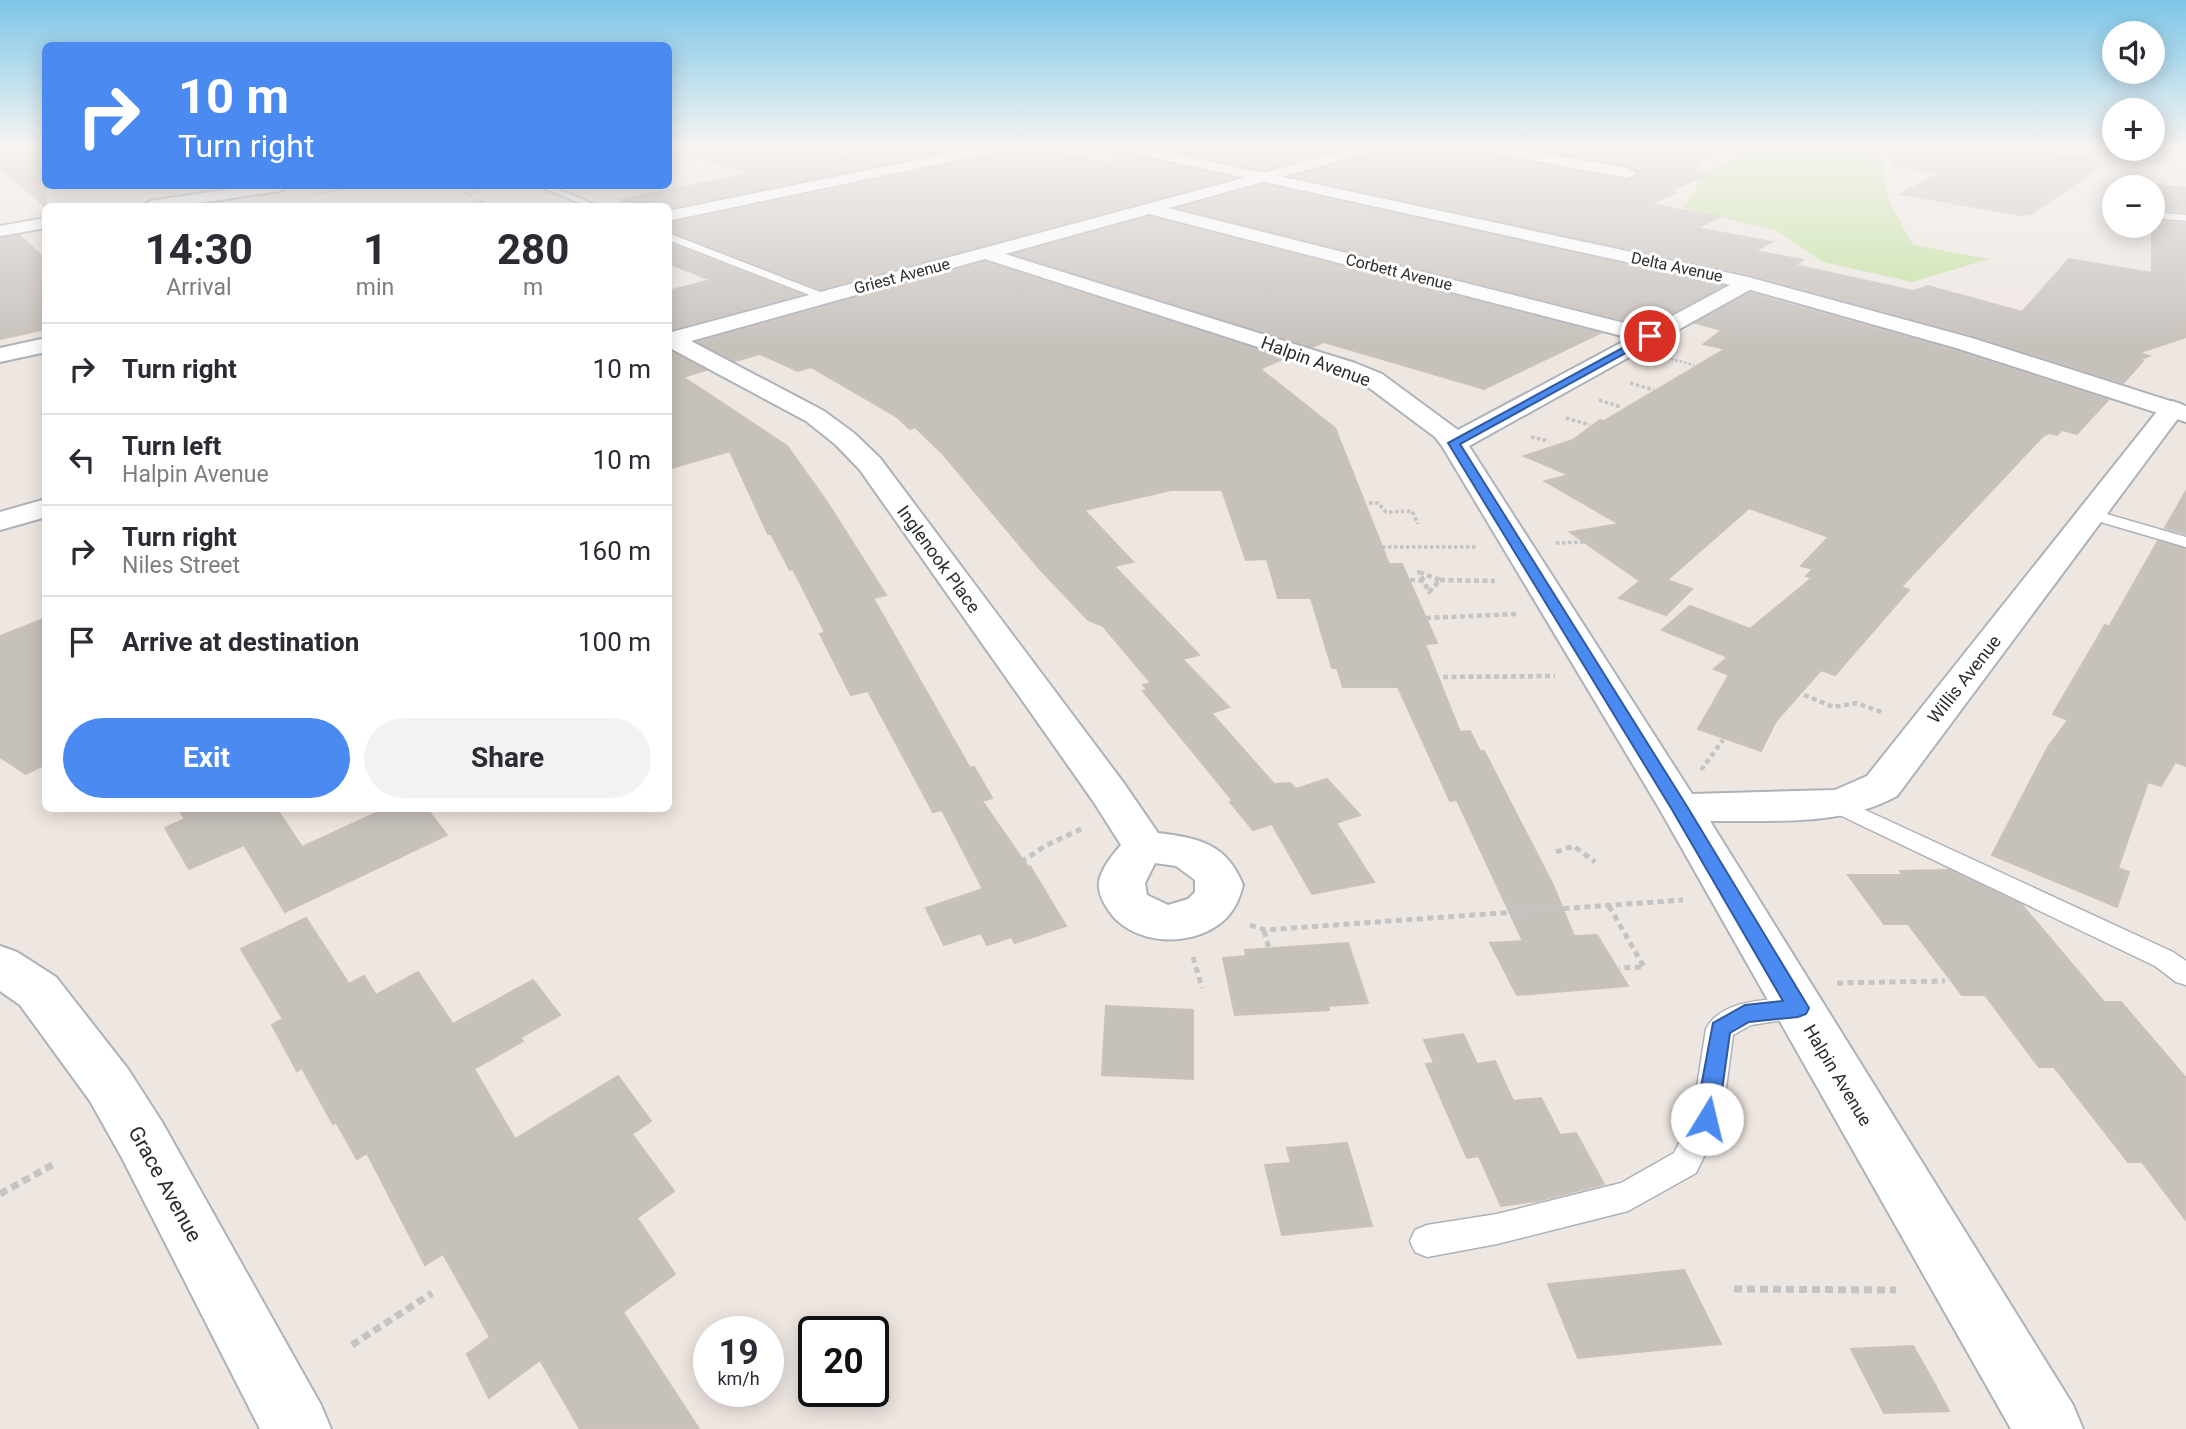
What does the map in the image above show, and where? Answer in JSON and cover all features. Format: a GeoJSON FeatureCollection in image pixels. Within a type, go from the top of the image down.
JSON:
{"type":"FeatureCollection","features":[{"type":"Feature","properties":{"kind":"street","name":"Griest Avenue"},"geometry":{"type":"LineString","coordinates":[[672,338],[1134,213]]}},
{"type":"Feature","properties":{"kind":"street","name":"Corbett Avenue"},"geometry":{"type":"LineString","coordinates":[[1163,213],[1650,336]]}},
{"type":"Feature","properties":{"kind":"street","name":"Delta Avenue"},"geometry":{"type":"LineString","coordinates":[[1428,213],[1748,283],[1975,347],[2179,411]]}},
{"type":"Feature","properties":{"kind":"street"},"geometry":{"type":"LineString","coordinates":[[0,231],[42,224]]}},
{"type":"Feature","properties":{"kind":"street","name":"Halpin Avenue"},"geometry":{"type":"LineString","coordinates":[[984,253],[1347,368],[1373,379],[1444,431],[1687,793],[1798,1008],[2049,1429]]}},
{"type":"Feature","properties":{"kind":"street"},"geometry":{"type":"LineString","coordinates":[[1454,443],[1748,283]]}},
{"type":"Feature","properties":{"kind":"street","name":"Inglenook Place"},"geometry":{"type":"LineString","coordinates":[[672,340],[815,416],[845,439],[870,464],[1144,846]]}},
{"type":"Feature","properties":{"kind":"street"},"geometry":{"type":"LineString","coordinates":[[0,355],[42,346]]}},
{"type":"Feature","properties":{"kind":"street","name":"Willis Avenue"},"geometry":{"type":"LineString","coordinates":[[1687,793],[1835,804],[1862,797],[1882,786],[2092,515],[2179,411]]}},
{"type":"Feature","properties":{"kind":"street"},"geometry":{"type":"LineString","coordinates":[[0,521],[42,509]]}},
{"type":"Feature","properties":{"kind":"street","name":"Grace Avenue"},"geometry":{"type":"LineString","coordinates":[[0,965],[38,991],[108,1085],[142,1140],[297,1429]]}},
{"type":"Feature","properties":{"kind":"lane"},"geometry":{"type":"LineString","coordinates":[[2165,216],[2186,218]]}},
{"type":"Feature","properties":{"kind":"lane"},"geometry":{"type":"LineString","coordinates":[[672,238],[824,297]]}},
{"type":"Feature","properties":{"kind":"lane"},"geometry":{"type":"LineString","coordinates":[[2092,515],[2186,542]]}},
{"type":"Feature","properties":{"kind":"lane"},"geometry":{"type":"LineString","coordinates":[[1835,804],[2164,959],[2186,975]]}},
{"type":"Feature","properties":{"kind":"lane"},"geometry":{"type":"LineString","coordinates":[[1427,1241],[1497,1229],[1628,1196],[1685,1163],[1707,1119],[1720,1029],[1745,1014],[1798,1008]]}},
{"type":"Feature","properties":{"kind":"path"},"geometry":{"type":"LineString","coordinates":[[1369,503],[1378,503],[1386,512],[1412,511],[1418,524]]}},
{"type":"Feature","properties":{"kind":"path"},"geometry":{"type":"LineString","coordinates":[[1382,547],[1484,547]]}},
{"type":"Feature","properties":{"kind":"path"},"geometry":{"type":"LineString","coordinates":[[1440,580],[1429,592],[1419,572],[1440,580],[1503,581]]}},
{"type":"Feature","properties":{"kind":"path"},"geometry":{"type":"LineString","coordinates":[[1410,580],[1424,581]]}},
{"type":"Feature","properties":{"kind":"path"},"geometry":{"type":"LineString","coordinates":[[1426,618],[1523,614]]}},
{"type":"Feature","properties":{"kind":"path"},"geometry":{"type":"LineString","coordinates":[[1443,677],[1558,676]]}},
{"type":"Feature","properties":{"kind":"path"},"geometry":{"type":"LineString","coordinates":[[1804,695],[1833,707],[1857,703],[1884,713]]}},
{"type":"Feature","properties":{"kind":"path"},"geometry":{"type":"LineString","coordinates":[[1687,793],[1723,740]]}},
{"type":"Feature","properties":{"kind":"path"},"geometry":{"type":"LineString","coordinates":[[1021,862],[1045,846],[1081,829]]}},
{"type":"Feature","properties":{"kind":"path"},"geometry":{"type":"LineString","coordinates":[[1556,852],[1574,846],[1595,862]]}},
{"type":"Feature","properties":{"kind":"path"},"geometry":{"type":"LineString","coordinates":[[1243,922],[1264,930],[1683,900]]}},
{"type":"Feature","properties":{"kind":"path"},"geometry":{"type":"LineString","coordinates":[[1609,906],[1644,967],[1619,968]]}},
{"type":"Feature","properties":{"kind":"path"},"geometry":{"type":"LineString","coordinates":[[1264,930],[1269,948]]}},
{"type":"Feature","properties":{"kind":"path"},"geometry":{"type":"LineString","coordinates":[[1191,951],[1202,988]]}},
{"type":"Feature","properties":{"kind":"path"},"geometry":{"type":"LineString","coordinates":[[1833,983],[1945,981]]}},
{"type":"Feature","properties":{"kind":"path"},"geometry":{"type":"LineString","coordinates":[[0,1194],[54,1164]]}},
{"type":"Feature","properties":{"kind":"path"},"geometry":{"type":"LineString","coordinates":[[1734,1289],[1896,1290]]}},
{"type":"Feature","properties":{"kind":"path"},"geometry":{"type":"LineString","coordinates":[[352,1345],[432,1293]]}},
{"type":"Feature","properties":{"kind":"green space"},"geometry":{"type":"Polygon","coordinates":[[[1702,213],[1895,213],[1913,245],[1989,259],[1912,282],[1823,262],[1777,231],[1702,213]]]}},
{"type":"Feature","properties":{"kind":"building"},"geometry":{"type":"Polygon","coordinates":[[[722,213],[1104,213],[820,289],[672,233],[672,223],[722,213]]]}},
{"type":"Feature","properties":{"kind":"building"},"geometry":{"type":"Polygon","coordinates":[[[1197,213],[1389,213],[1723,286],[1667,316],[1643,310],[1624,320],[1197,213]]]}},
{"type":"Feature","properties":{"kind":"building"},"geometry":{"type":"Polygon","coordinates":[[[1461,213],[1696,213],[1719,217],[1697,228],[1771,242],[1755,251],[1803,260],[1795,265],[1913,291],[1928,286],[2022,312],[2069,259],[2152,273],[2152,238],[2165,238],[2165,222],[2186,224],[2186,337],[2138,353],[2149,356],[2139,360],[2143,361],[2123,383],[1973,335],[1749,274],[1461,213]]]}},
{"type":"Feature","properties":{"kind":"building"},"geometry":{"type":"Polygon","coordinates":[[[2009,213],[2033,213],[2022,215],[2009,213]]]}},
{"type":"Feature","properties":{"kind":"building"},"geometry":{"type":"Polygon","coordinates":[[[1149,217],[1600,333],[1484,389],[1324,342],[1312,347],[1014,254],[1149,217]]]}},
{"type":"Feature","properties":{"kind":"building"},"geometry":{"type":"Polygon","coordinates":[[[19,235],[42,256],[42,330],[0,339],[0,238],[19,235]]]}},
{"type":"Feature","properties":{"kind":"building"},"geometry":{"type":"Polygon","coordinates":[[[672,245],[801,294],[672,329],[672,290],[711,280],[672,265],[672,245]]]}},
{"type":"Feature","properties":{"kind":"building"},"geometry":{"type":"Polygon","coordinates":[[[985,262],[1285,358],[1260,369],[1335,428],[1389,564],[1402,564],[1437,643],[1425,644],[1460,732],[1470,731],[1480,751],[1484,751],[1553,885],[1574,936],[1597,935],[1628,986],[1517,995],[1490,943],[1523,941],[1457,800],[1450,801],[1398,687],[1343,687],[1337,668],[1332,668],[1311,598],[1278,598],[1267,559],[1246,560],[1222,490],[1171,490],[1084,510],[1133,562],[1114,566],[1199,655],[1182,659],[1229,707],[1211,713],[1274,784],[1290,783],[1296,789],[1327,779],[1360,815],[1336,823],[1374,882],[1312,894],[1272,824],[1253,830],[1230,802],[1233,801],[1143,691],[1147,689],[1143,685],[1151,683],[1103,626],[1088,620],[1038,567],[943,454],[915,427],[910,429],[897,417],[811,367],[798,371],[760,354],[735,361],[698,342],[985,262]]]}},
{"type":"Feature","properties":{"kind":"building"},"geometry":{"type":"Polygon","coordinates":[[[1750,293],[1955,351],[2108,400],[2077,434],[2062,430],[2057,435],[2049,433],[2042,437],[1901,587],[1909,590],[1835,675],[1821,670],[1776,721],[1761,751],[1698,729],[1729,675],[1714,669],[1728,657],[1662,630],[1690,606],[1750,629],[1812,578],[1806,576],[1813,569],[1801,566],[1829,537],[1749,508],[1667,580],[1692,589],[1666,615],[1619,598],[1640,581],[1570,532],[1619,524],[1545,481],[1569,475],[1524,456],[1573,440],[1600,420],[1604,421],[1725,349],[1704,344],[1722,330],[1695,323],[1750,293]]]}},
{"type":"Feature","properties":{"kind":"building"},"geometry":{"type":"Polygon","coordinates":[[[672,352],[706,370],[683,377],[787,446],[827,502],[886,595],[873,598],[970,768],[974,767],[992,798],[982,801],[1028,867],[1030,866],[1066,926],[1015,943],[1011,937],[987,945],[981,933],[944,945],[926,908],[983,889],[942,810],[933,812],[868,691],[851,695],[820,634],[825,632],[793,569],[790,570],[771,534],[768,534],[730,451],[672,468],[672,352]]]}},
{"type":"Feature","properties":{"kind":"building"},"geometry":{"type":"Polygon","coordinates":[[[2186,491],[2186,534],[2165,528],[2186,491]]]}},
{"type":"Feature","properties":{"kind":"building"},"geometry":{"type":"Polygon","coordinates":[[[2158,541],[2186,549],[2186,766],[2175,762],[2161,786],[2148,782],[2118,868],[2129,872],[2117,907],[1992,855],[2048,747],[2068,720],[2053,714],[2105,625],[2109,627],[2158,541]]]}},
{"type":"Feature","properties":{"kind":"building"},"geometry":{"type":"Polygon","coordinates":[[[42,620],[42,766],[26,774],[0,757],[0,636],[42,620]]]}},
{"type":"Feature","properties":{"kind":"building"},"geometry":{"type":"Polygon","coordinates":[[[181,812],[279,812],[302,847],[378,812],[429,812],[447,835],[285,912],[244,845],[189,869],[165,828],[185,819],[181,812]]]}},
{"type":"Feature","properties":{"kind":"building"},"geometry":{"type":"Polygon","coordinates":[[[1949,870],[2022,905],[2104,1002],[2121,1002],[2186,1078],[2186,1220],[2142,1162],[2128,1162],[2054,1067],[2039,1067],[1985,995],[1962,995],[1908,924],[1884,924],[1848,875],[1903,875],[1900,871],[1949,870]]]}},
{"type":"Feature","properties":{"kind":"building"},"geometry":{"type":"Polygon","coordinates":[[[306,918],[349,984],[364,976],[376,995],[418,972],[453,1024],[533,980],[560,1015],[520,1038],[523,1041],[474,1069],[515,1139],[618,1076],[651,1121],[632,1134],[674,1191],[637,1218],[675,1274],[623,1312],[699,1429],[580,1429],[540,1360],[489,1398],[467,1354],[490,1337],[443,1254],[425,1265],[367,1153],[357,1159],[336,1122],[333,1124],[302,1068],[297,1071],[272,1025],[283,1019],[241,949],[306,918]]]}},
{"type":"Feature","properties":{"kind":"building"},"geometry":{"type":"Polygon","coordinates":[[[1348,943],[1368,1003],[1328,1006],[1329,1010],[1235,1015],[1223,958],[1246,956],[1245,950],[1348,943]]]}},
{"type":"Feature","properties":{"kind":"building"},"geometry":{"type":"Polygon","coordinates":[[[1106,1006],[1193,1010],[1193,1079],[1102,1075],[1106,1006]]]}},
{"type":"Feature","properties":{"kind":"building"},"geometry":{"type":"Polygon","coordinates":[[[1463,1034],[1477,1064],[1495,1061],[1513,1101],[1541,1098],[1560,1135],[1576,1133],[1604,1184],[1537,1201],[1501,1206],[1479,1156],[1467,1158],[1426,1064],[1434,1063],[1424,1040],[1463,1034]]]}},
{"type":"Feature","properties":{"kind":"building"},"geometry":{"type":"Polygon","coordinates":[[[1347,1143],[1372,1226],[1282,1235],[1265,1165],[1291,1163],[1287,1148],[1347,1143]]]}},
{"type":"Feature","properties":{"kind":"building"},"geometry":{"type":"Polygon","coordinates":[[[1684,1270],[1721,1344],[1578,1358],[1548,1284],[1684,1270]]]}},
{"type":"Feature","properties":{"kind":"building"},"geometry":{"type":"Polygon","coordinates":[[[1913,1346],[1949,1411],[1884,1413],[1851,1349],[1913,1346]]]}},
{"type":"Feature","properties":{"kind":"route"},"geometry":{"type":"LineString","coordinates":[[1650,336],[1454,443],[1680,808],[1798,1008],[1745,1014],[1720,1029],[1707,1119]]}}]}
